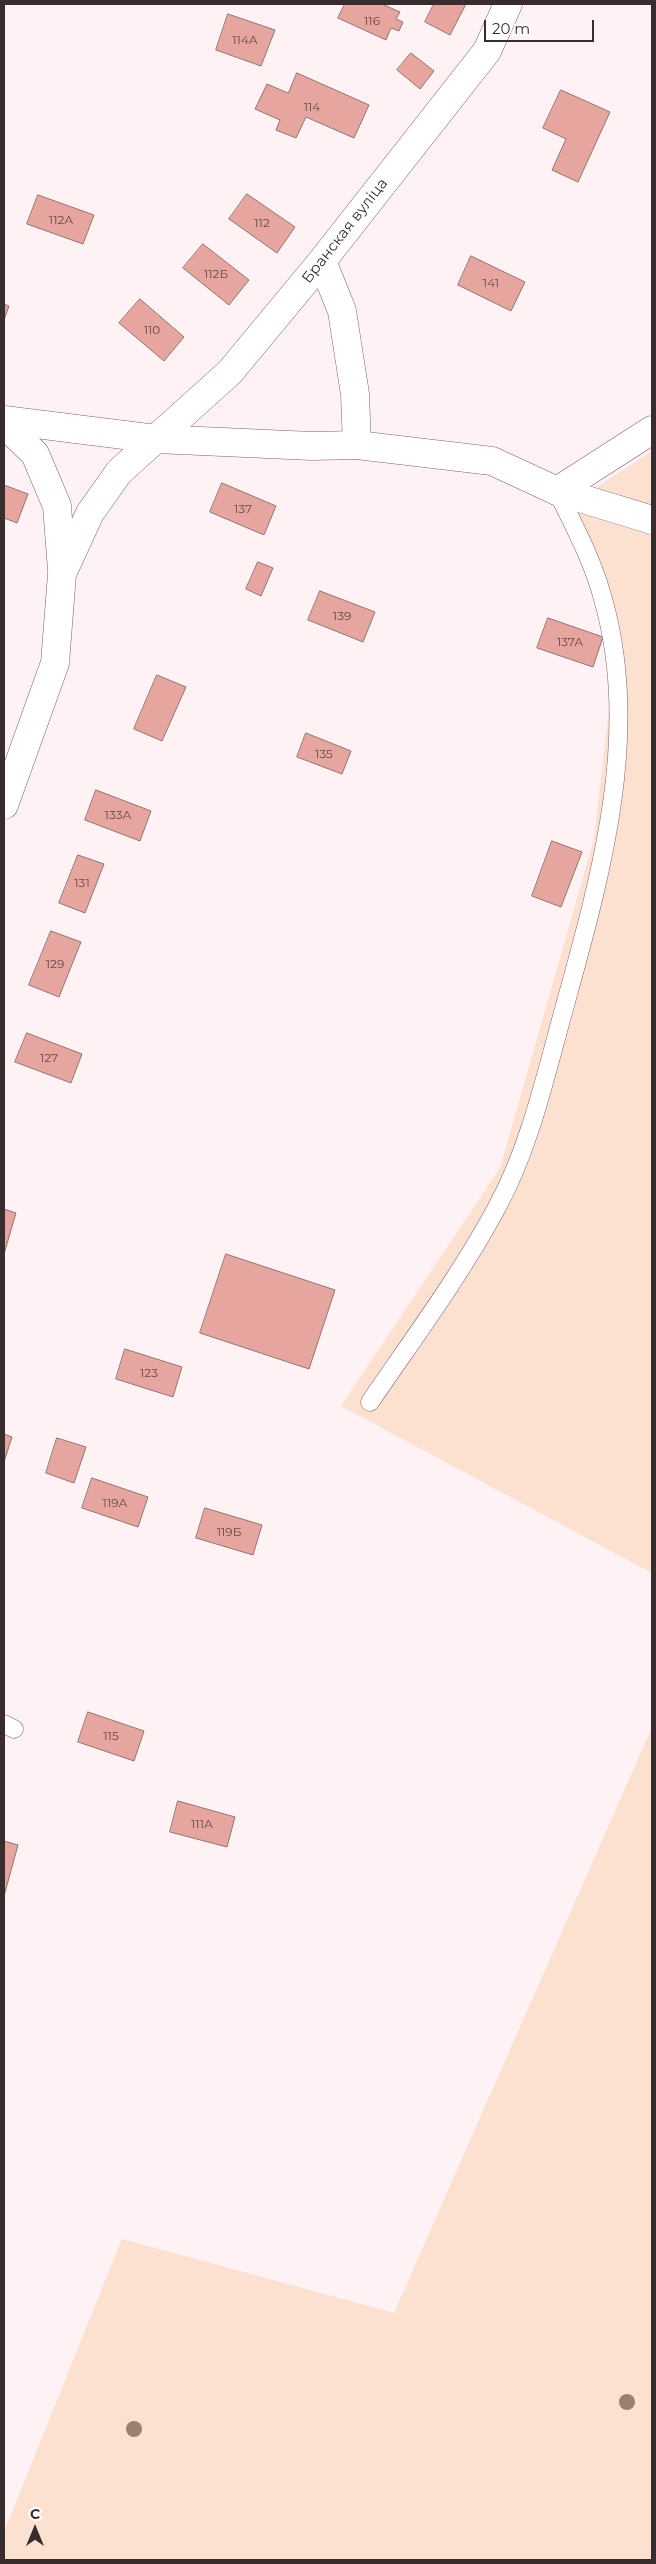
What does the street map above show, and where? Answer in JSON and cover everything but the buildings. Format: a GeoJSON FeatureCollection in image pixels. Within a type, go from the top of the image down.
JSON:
{"type":"FeatureCollection","features":[{"type":"Feature","properties":{"kind":"street","name":"Бранская вуліца"},"geometry":{"type":"LineString","coordinates":[[4,805],[55,662],[62,574],[90,513],[119,472],[230,372],[322,261],[487,50],[508,4]]}},
{"type":"Feature","properties":{"kind":"street"},"geometry":{"type":"LineString","coordinates":[[322,261],[342,311],[355,394],[357,445]]}},
{"type":"Feature","properties":{"kind":"street"},"geometry":{"type":"LineString","coordinates":[[4,420],[156,439],[312,446],[357,445],[492,461],[557,491],[652,520]]}},
{"type":"Feature","properties":{"kind":"street"},"geometry":{"type":"LineString","coordinates":[[4,424],[35,454],[57,506],[62,574]]}},
{"type":"Feature","properties":{"kind":"street"},"geometry":{"type":"LineString","coordinates":[[557,491],[652,430]]}},
{"type":"Feature","properties":{"kind":"lane"},"geometry":{"type":"LineString","coordinates":[[370,1402],[463,1265],[497,1208],[524,1148],[582,942],[601,862],[612,804],[617,750],[618,696],[612,643],[603,599],[584,546],[557,491]]}},
{"type":"Feature","properties":{"kind":"shaded area"},"geometry":{"type":"Polygon","coordinates":[[[652,451],[652,1573],[341,1406],[500,1168],[594,839],[612,682],[600,608],[574,544],[557,513],[652,451]]]}},
{"type":"Feature","properties":{"kind":"shaded area"},"geometry":{"type":"Polygon","coordinates":[[[652,1727],[652,2560],[4,2560],[4,2532],[122,2239],[394,2313],[652,1727]]]}}]}
